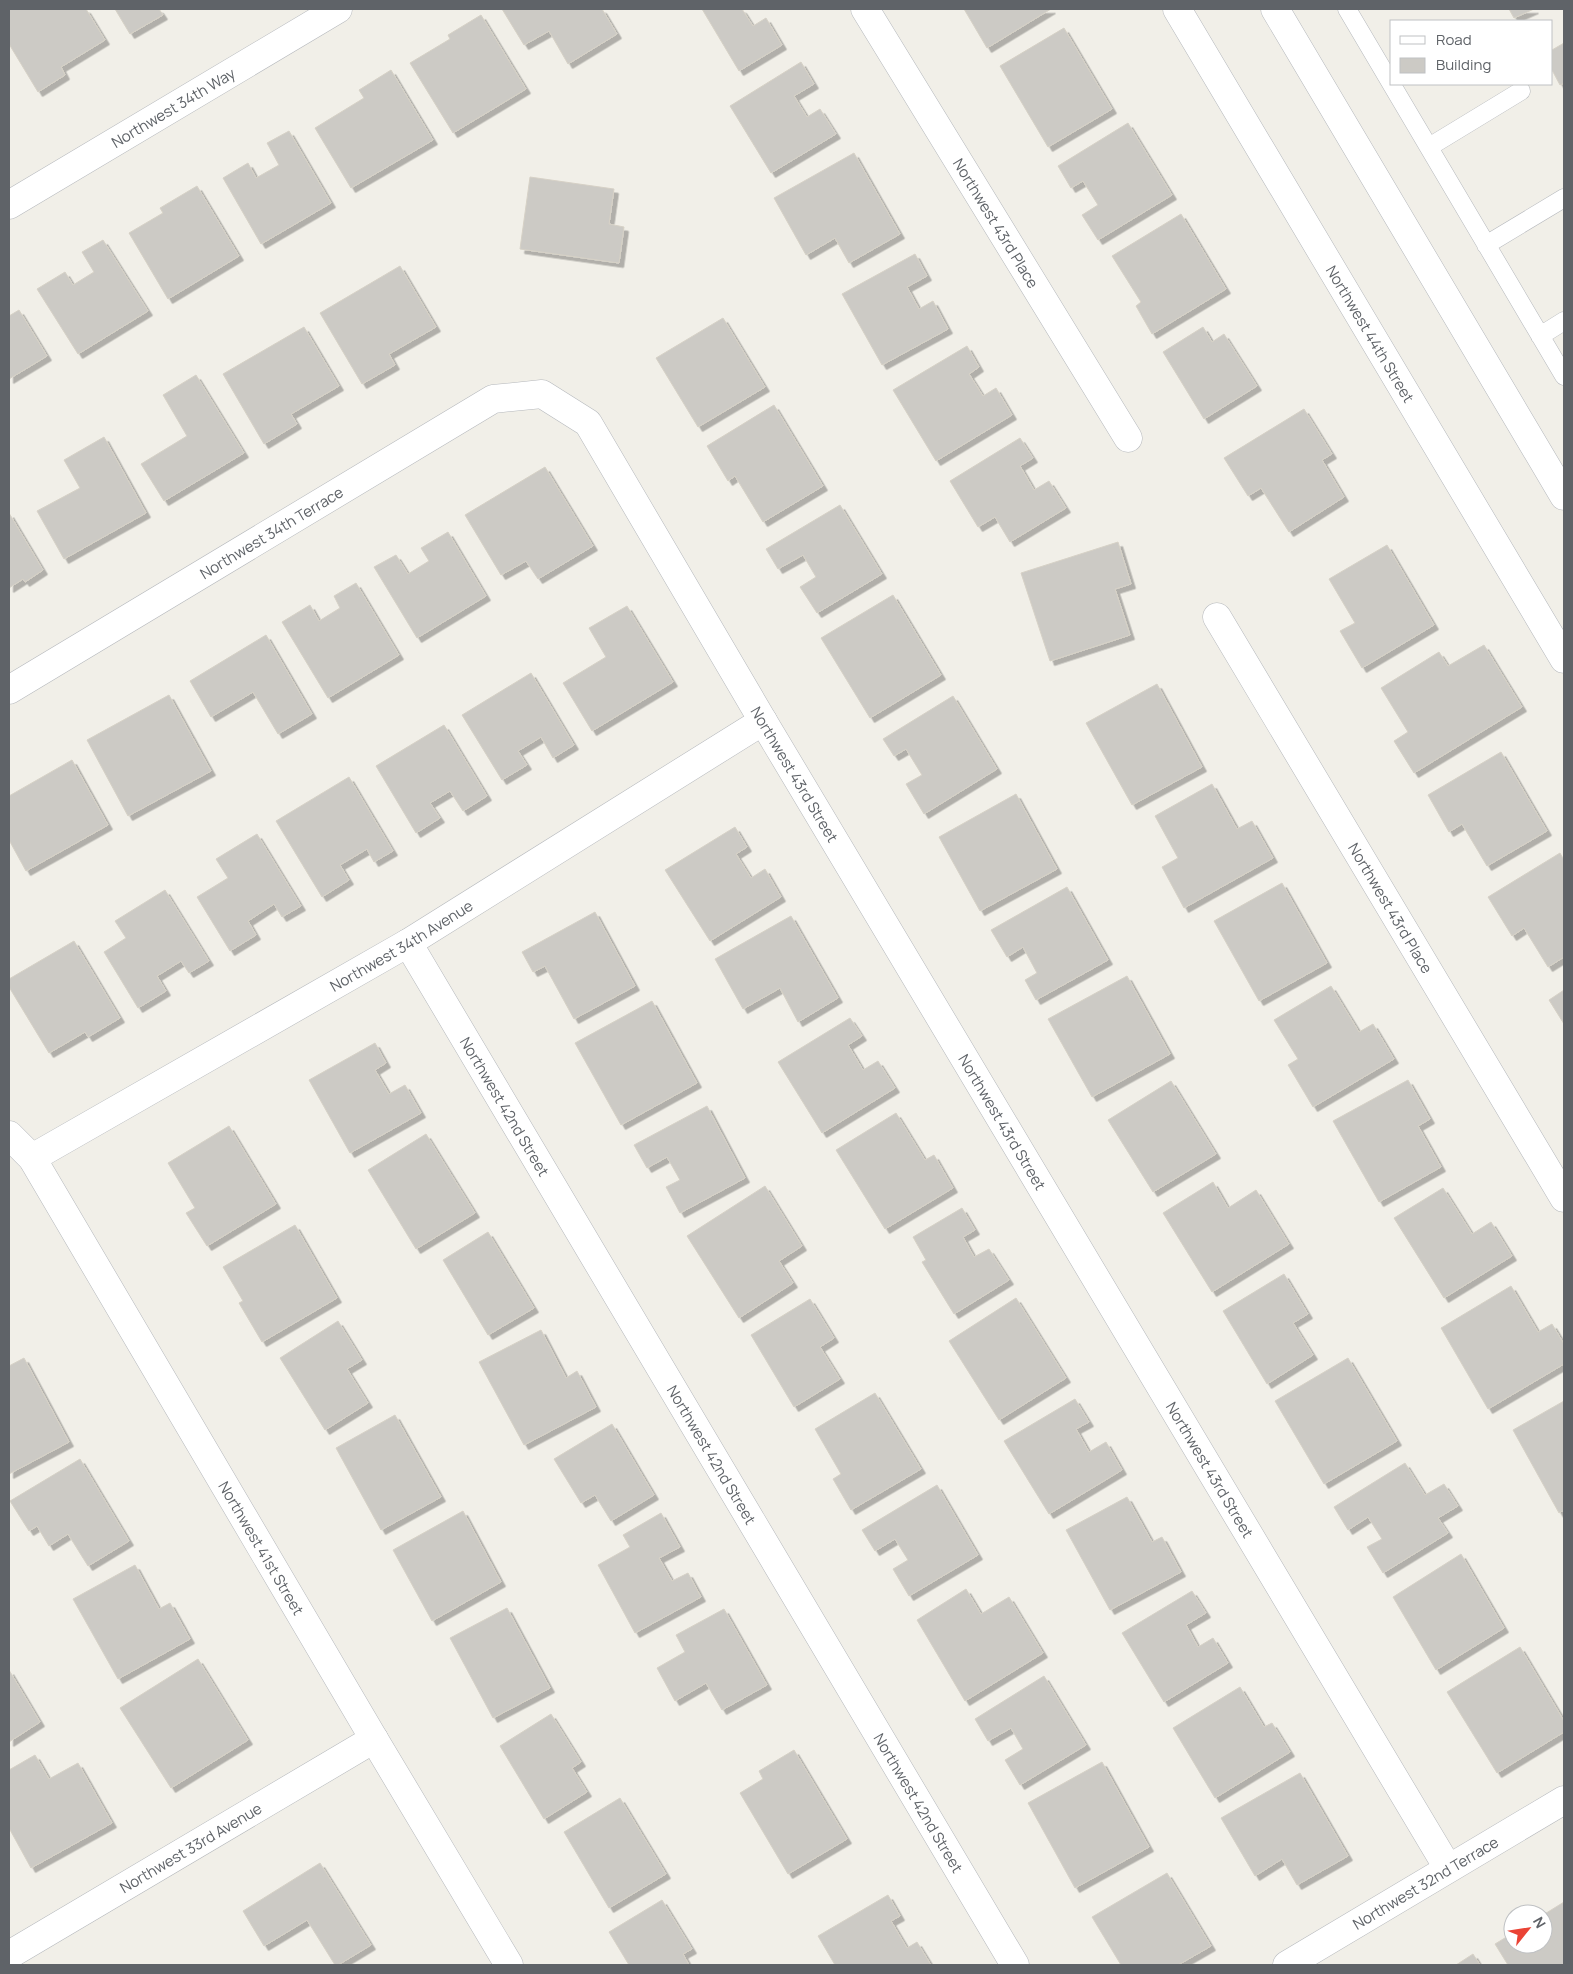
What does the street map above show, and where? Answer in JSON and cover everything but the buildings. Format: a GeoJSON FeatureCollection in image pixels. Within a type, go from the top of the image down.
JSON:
{"type":"FeatureCollection","features":[{"type":"Feature","properties":{"kind":"street","name":"Northwest 34th Way"},"geometry":{"type":"LineString","coordinates":[[9,205],[338,9]]}},
{"type":"Feature","properties":{"kind":"street","name":"Northwest 43rd Place"},"geometry":{"type":"LineString","coordinates":[[865,9],[1128,438]]}},
{"type":"Feature","properties":{"kind":"street","name":"Northwest 44th Street"},"geometry":{"type":"LineString","coordinates":[[1177,9],[1564,658]]}},
{"type":"Feature","properties":{"kind":"street"},"geometry":{"type":"LineString","coordinates":[[1275,9],[1564,496]]}},
{"type":"Feature","properties":{"kind":"street","name":"Northwest 34th Terrace"},"geometry":{"type":"LineString","coordinates":[[9,690],[493,399],[542,394]]}},
{"type":"Feature","properties":{"kind":"street","name":"Northwest 43rd Street"},"geometry":{"type":"LineString","coordinates":[[542,394],[588,423],[763,721],[1448,1868]]}},
{"type":"Feature","properties":{"kind":"street","name":"Northwest 43rd Place"},"geometry":{"type":"LineString","coordinates":[[1217,617],[1564,1198]]}},
{"type":"Feature","properties":{"kind":"street","name":"Northwest 34th Avenue"},"geometry":{"type":"LineString","coordinates":[[32,1158],[408,943],[763,721]]}},
{"type":"Feature","properties":{"kind":"street","name":"Northwest 42nd Street"},"geometry":{"type":"LineString","coordinates":[[408,943],[1015,1965]]}},
{"type":"Feature","properties":{"kind":"street","name":"Northwest 41st Street"},"geometry":{"type":"LineString","coordinates":[[9,1135],[32,1158],[509,1965]]}},
{"type":"Feature","properties":{"kind":"street","name":"Northwest 33rd Avenue"},"geometry":{"type":"LineString","coordinates":[[9,1955],[374,1739]]}},
{"type":"Feature","properties":{"kind":"street","name":"Northwest 32nd Terrace"},"geometry":{"type":"LineString","coordinates":[[1287,1965],[1564,1800]]}},
{"type":"Feature","properties":{"kind":"lane"},"geometry":{"type":"LineString","coordinates":[[1350,10],[1390,79]]}},
{"type":"Feature","properties":{"kind":"lane"},"geometry":{"type":"LineString","coordinates":[[1393,85],[1564,376]]}},
{"type":"Feature","properties":{"kind":"lane"},"geometry":{"type":"LineString","coordinates":[[1429,147],[1521,91]]}},
{"type":"Feature","properties":{"kind":"lane"},"geometry":{"type":"LineString","coordinates":[[1486,245],[1564,198]]}},
{"type":"Feature","properties":{"kind":"lane"},"geometry":{"type":"LineString","coordinates":[[1540,336],[1564,321]]}}]}
